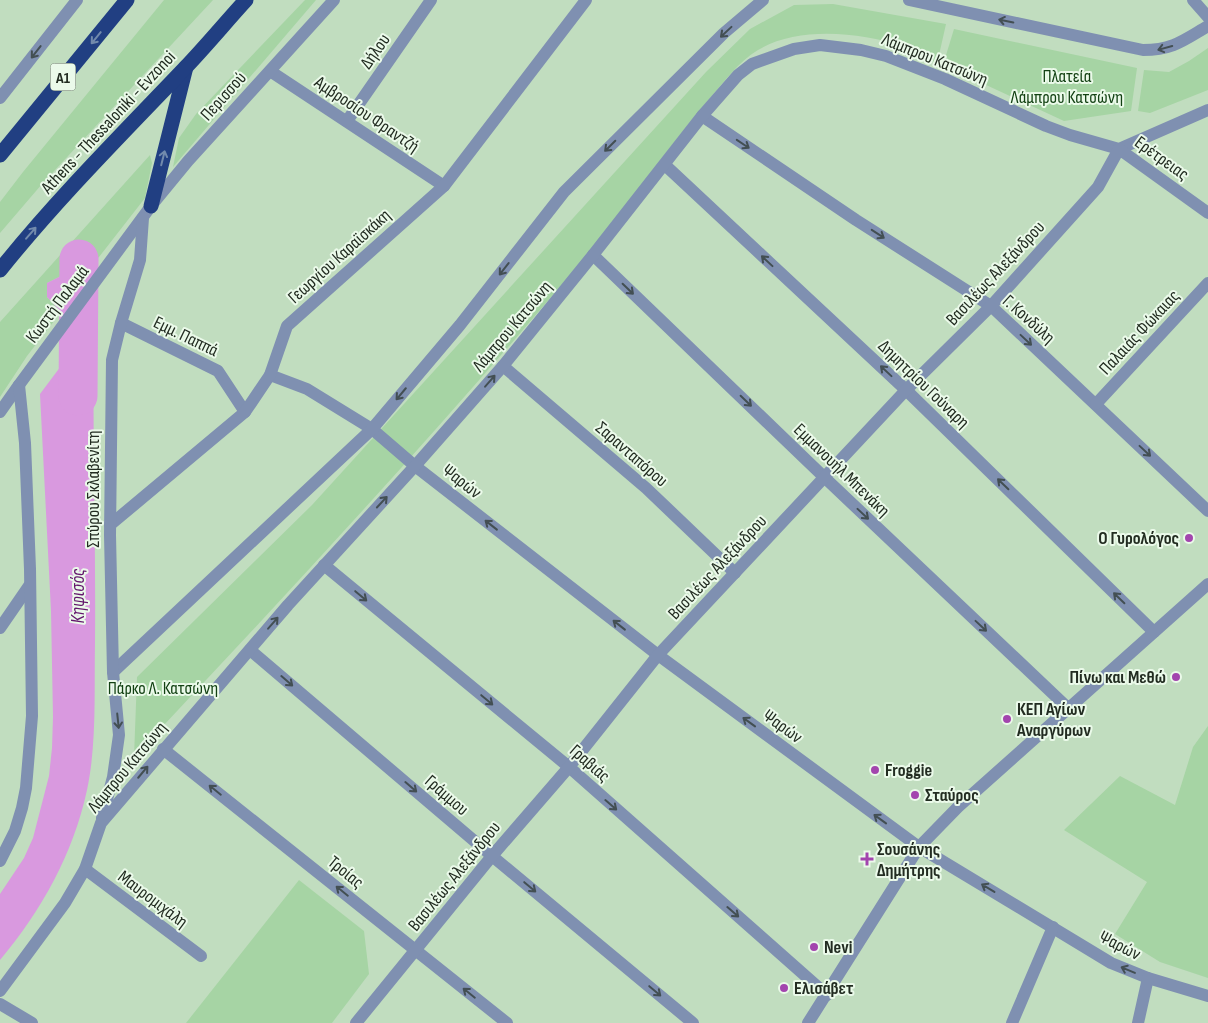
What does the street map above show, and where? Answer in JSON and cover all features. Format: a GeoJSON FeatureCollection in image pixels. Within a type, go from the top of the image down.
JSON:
{"type":"FeatureCollection","features":[{"type":"Feature","properties":{"kind":"highway","name":"Α1"},"geometry":{"type":"LineString","coordinates":[[0,155],[127,0]]}},
{"type":"Feature","properties":{"kind":"highway","name":"Athens - Thessaloniki - Evzonoi"},"geometry":{"type":"LineString","coordinates":[[0,270],[63,196],[186,67],[246,0]]}},
{"type":"Feature","properties":{"kind":"highway"},"geometry":{"type":"LineString","coordinates":[[147,212],[186,67]]}},
{"type":"Feature","properties":{"kind":"street"},"geometry":{"type":"LineString","coordinates":[[0,98],[77,0]]}},
{"type":"Feature","properties":{"kind":"street","name":"Περισσού"},"geometry":{"type":"LineString","coordinates":[[147,212],[188,161],[334,0]]}},
{"type":"Feature","properties":{"kind":"street","name":"Δήλου"},"geometry":{"type":"LineString","coordinates":[[347,121],[431,0]]}},
{"type":"Feature","properties":{"kind":"street","name":"Γεωργίου Καραϊσκάκη"},"geometry":{"type":"LineString","coordinates":[[110,525],[245,412],[270,375],[287,326],[444,186],[586,0]]}},
{"type":"Feature","properties":{"kind":"street"},"geometry":{"type":"LineString","coordinates":[[113,672],[372,428],[460,325],[564,192],[724,34],[762,0]]}},
{"type":"Feature","properties":{"kind":"street"},"geometry":{"type":"LineString","coordinates":[[911,0],[1143,50],[1160,50],[1179,44],[1208,26]]}},
{"type":"Feature","properties":{"kind":"street"},"geometry":{"type":"LineString","coordinates":[[1193,0],[1208,17]]}},
{"type":"Feature","properties":{"kind":"street","name":"Λάμπρου Κατσώνη"},"geometry":{"type":"LineString","coordinates":[[0,991],[65,903],[85,869],[101,823],[324,565],[503,366],[702,116],[738,75],[752,64],[794,49],[820,45],[861,50],[886,56],[945,80],[1046,126],[1119,149]]}},
{"type":"Feature","properties":{"kind":"street","name":"Αμβροσίου Φραντζή"},"geometry":{"type":"LineString","coordinates":[[270,71],[444,186]]}},
{"type":"Feature","properties":{"kind":"street"},"geometry":{"type":"LineString","coordinates":[[1119,149],[1208,110]]}},
{"type":"Feature","properties":{"kind":"street","name":"Γ. Κονδύλη"},"geometry":{"type":"LineString","coordinates":[[702,116],[856,220],[990,306],[1208,511]]}},
{"type":"Feature","properties":{"kind":"street","name":"Ερέτρειας"},"geometry":{"type":"LineString","coordinates":[[1119,149],[1208,213]]}},
{"type":"Feature","properties":{"kind":"street","name":"Βασιλέως Αλεξάνδρου"},"geometry":{"type":"LineString","coordinates":[[356,1023],[492,856],[569,768],[658,656],[906,390],[990,306],[1098,187],[1119,149]]}},
{"type":"Feature","properties":{"kind":"street","name":"Δημητρίου Γούναρη"},"geometry":{"type":"LineString","coordinates":[[664,165],[906,390],[1154,632]]}},
{"type":"Feature","properties":{"kind":"street","name":"Κωστή Παλαμά"},"geometry":{"type":"LineString","coordinates":[[0,412],[147,212]]}},
{"type":"Feature","properties":{"kind":"street","name":"Σπύρου Σκλαβενίτη"},"geometry":{"type":"LineString","coordinates":[[101,823],[112,778],[119,735],[113,672],[110,525],[112,360],[140,260],[147,212]]}},
{"type":"Feature","properties":{"kind":"street","name":"Εμμανουήλ Μπενάκη"},"geometry":{"type":"LineString","coordinates":[[593,255],[1068,708]]}},
{"type":"Feature","properties":{"kind":"street","name":"Παλαιάς Φώκαιας"},"geometry":{"type":"LineString","coordinates":[[1096,404],[1208,283]]}},
{"type":"Feature","properties":{"kind":"street","name":"Εμμ. Παππά"},"geometry":{"type":"LineString","coordinates":[[121,323],[218,371],[245,412]]}},
{"type":"Feature","properties":{"kind":"street","name":"Σαρανταπόρου"},"geometry":{"type":"LineString","coordinates":[[503,366],[646,488],[735,573]]}},
{"type":"Feature","properties":{"kind":"street"},"geometry":{"type":"LineString","coordinates":[[270,375],[307,390],[372,428]]}},
{"type":"Feature","properties":{"kind":"street"},"geometry":{"type":"LineString","coordinates":[[0,861],[15,831],[26,788],[32,716],[30,569],[25,443],[19,385]]}},
{"type":"Feature","properties":{"kind":"street","name":"Ψαρών"},"geometry":{"type":"LineString","coordinates":[[372,428],[415,466],[658,656],[919,848],[1111,963],[1148,978],[1208,996]]}},
{"type":"Feature","properties":{"kind":"street","name":"Γραβιάς"},"geometry":{"type":"LineString","coordinates":[[324,565],[569,768],[827,995]]}},
{"type":"Feature","properties":{"kind":"street"},"geometry":{"type":"LineString","coordinates":[[808,1023],[919,848],[958,807],[1208,584]]}},
{"type":"Feature","properties":{"kind":"street"},"geometry":{"type":"LineString","coordinates":[[0,628],[5,610],[29,586]]}},
{"type":"Feature","properties":{"kind":"street","name":"Γράμμου"},"geometry":{"type":"LineString","coordinates":[[250,650],[492,856],[693,1023]]}},
{"type":"Feature","properties":{"kind":"street","name":"Τροίας"},"geometry":{"type":"LineString","coordinates":[[163,749],[507,1023]]}},
{"type":"Feature","properties":{"kind":"street","name":"Μαυρομιχάλη"},"geometry":{"type":"LineString","coordinates":[[85,869],[201,956]]}},
{"type":"Feature","properties":{"kind":"street"},"geometry":{"type":"LineString","coordinates":[[1012,1023],[1053,927]]}},
{"type":"Feature","properties":{"kind":"street"},"geometry":{"type":"LineString","coordinates":[[1138,1023],[1148,978]]}},
{"type":"Feature","properties":{"kind":"street"},"geometry":{"type":"LineString","coordinates":[[0,1004],[32,1023]]}},
{"type":"Feature","properties":{"kind":"green space"},"geometry":{"type":"Polygon","coordinates":[[[164,0],[213,0],[42,184],[0,233],[0,202],[164,0]]]}},
{"type":"Feature","properties":{"kind":"green space"},"geometry":{"type":"Polygon","coordinates":[[[305,0],[316,0],[173,167],[179,138],[196,114],[305,0]]]}},
{"type":"Feature","properties":{"kind":"green space","name":"Πάρκο Λ. Κατσώνη"},"geometry":{"type":"Polygon","coordinates":[[[833,4],[946,24],[937,64],[902,46],[885,41],[867,37],[829,34],[810,34],[774,42],[744,60],[665,154],[591,250],[480,379],[309,570],[134,757],[137,677],[312,505],[706,72],[750,29],[794,5],[833,4]]]}},
{"type":"Feature","properties":{"kind":"green space","name":"Πλατεία Λάμπρου Κατσώνη"},"geometry":{"type":"Polygon","coordinates":[[[954,29],[1137,68],[1131,111],[1064,121],[943,65],[954,29]]]}},
{"type":"Feature","properties":{"kind":"green space"},"geometry":{"type":"Polygon","coordinates":[[[1208,48],[1208,90],[1150,113],[1138,111],[1144,70],[1169,72],[1208,48]]]}},
{"type":"Feature","properties":{"kind":"green space"},"geometry":{"type":"Polygon","coordinates":[[[150,155],[152,163],[145,198],[99,257],[47,283],[47,297],[61,312],[27,356],[0,397],[0,322],[150,155]]]}},
{"type":"Feature","properties":{"kind":"green space"},"geometry":{"type":"Polygon","coordinates":[[[1208,726],[1208,978],[1160,962],[1115,934],[1147,882],[1064,830],[1120,776],[1175,805],[1193,747],[1208,726]]]}},
{"type":"Feature","properties":{"kind":"green space"},"geometry":{"type":"Polygon","coordinates":[[[299,880],[364,931],[369,974],[332,1023],[186,1023],[299,880]]]}},
{"type":"Feature","properties":{"kind":"water"},"geometry":{"type":"Polygon","coordinates":[[[99,257],[61,312],[47,297],[47,283],[99,257]]]}},
{"type":"Feature","properties":{"kind":"water"},"geometry":{"type":"Polygon","coordinates":[[[94,322],[95,698],[90,772],[81,814],[54,880],[29,921],[0,960],[0,894],[24,858],[33,838],[49,776],[52,748],[51,611],[40,394],[94,322]]]}},
{"type":"Feature","properties":{"kind":"waterway","name":"Κηφισός"},"geometry":{"type":"LineString","coordinates":[[78,396],[79,259]]}},
{"type":"Feature","properties":{"kind":"place","name":"Ο Γυρολόγος"},"geometry":{"type":"Point","coordinates":[1189,538]}},
{"type":"Feature","properties":{"kind":"place","name":"Πίνω και Μεθώ"},"geometry":{"type":"Point","coordinates":[1176,677]}},
{"type":"Feature","properties":{"kind":"place","name":"ΚΕΠ Αγίων Αναργύρων"},"geometry":{"type":"Point","coordinates":[1007,719]}},
{"type":"Feature","properties":{"kind":"place","name":"Froggie"},"geometry":{"type":"Point","coordinates":[875,770]}},
{"type":"Feature","properties":{"kind":"place","name":"Σταύρος"},"geometry":{"type":"Point","coordinates":[915,795]}},
{"type":"Feature","properties":{"kind":"place","name":"Σουσάνης Δημήτρης"},"geometry":{"type":"Point","coordinates":[867,859]}},
{"type":"Feature","properties":{"kind":"place","name":"Nevi"},"geometry":{"type":"Point","coordinates":[814,947]}},
{"type":"Feature","properties":{"kind":"place","name":"Ελισάβετ"},"geometry":{"type":"Point","coordinates":[784,988]}}]}
